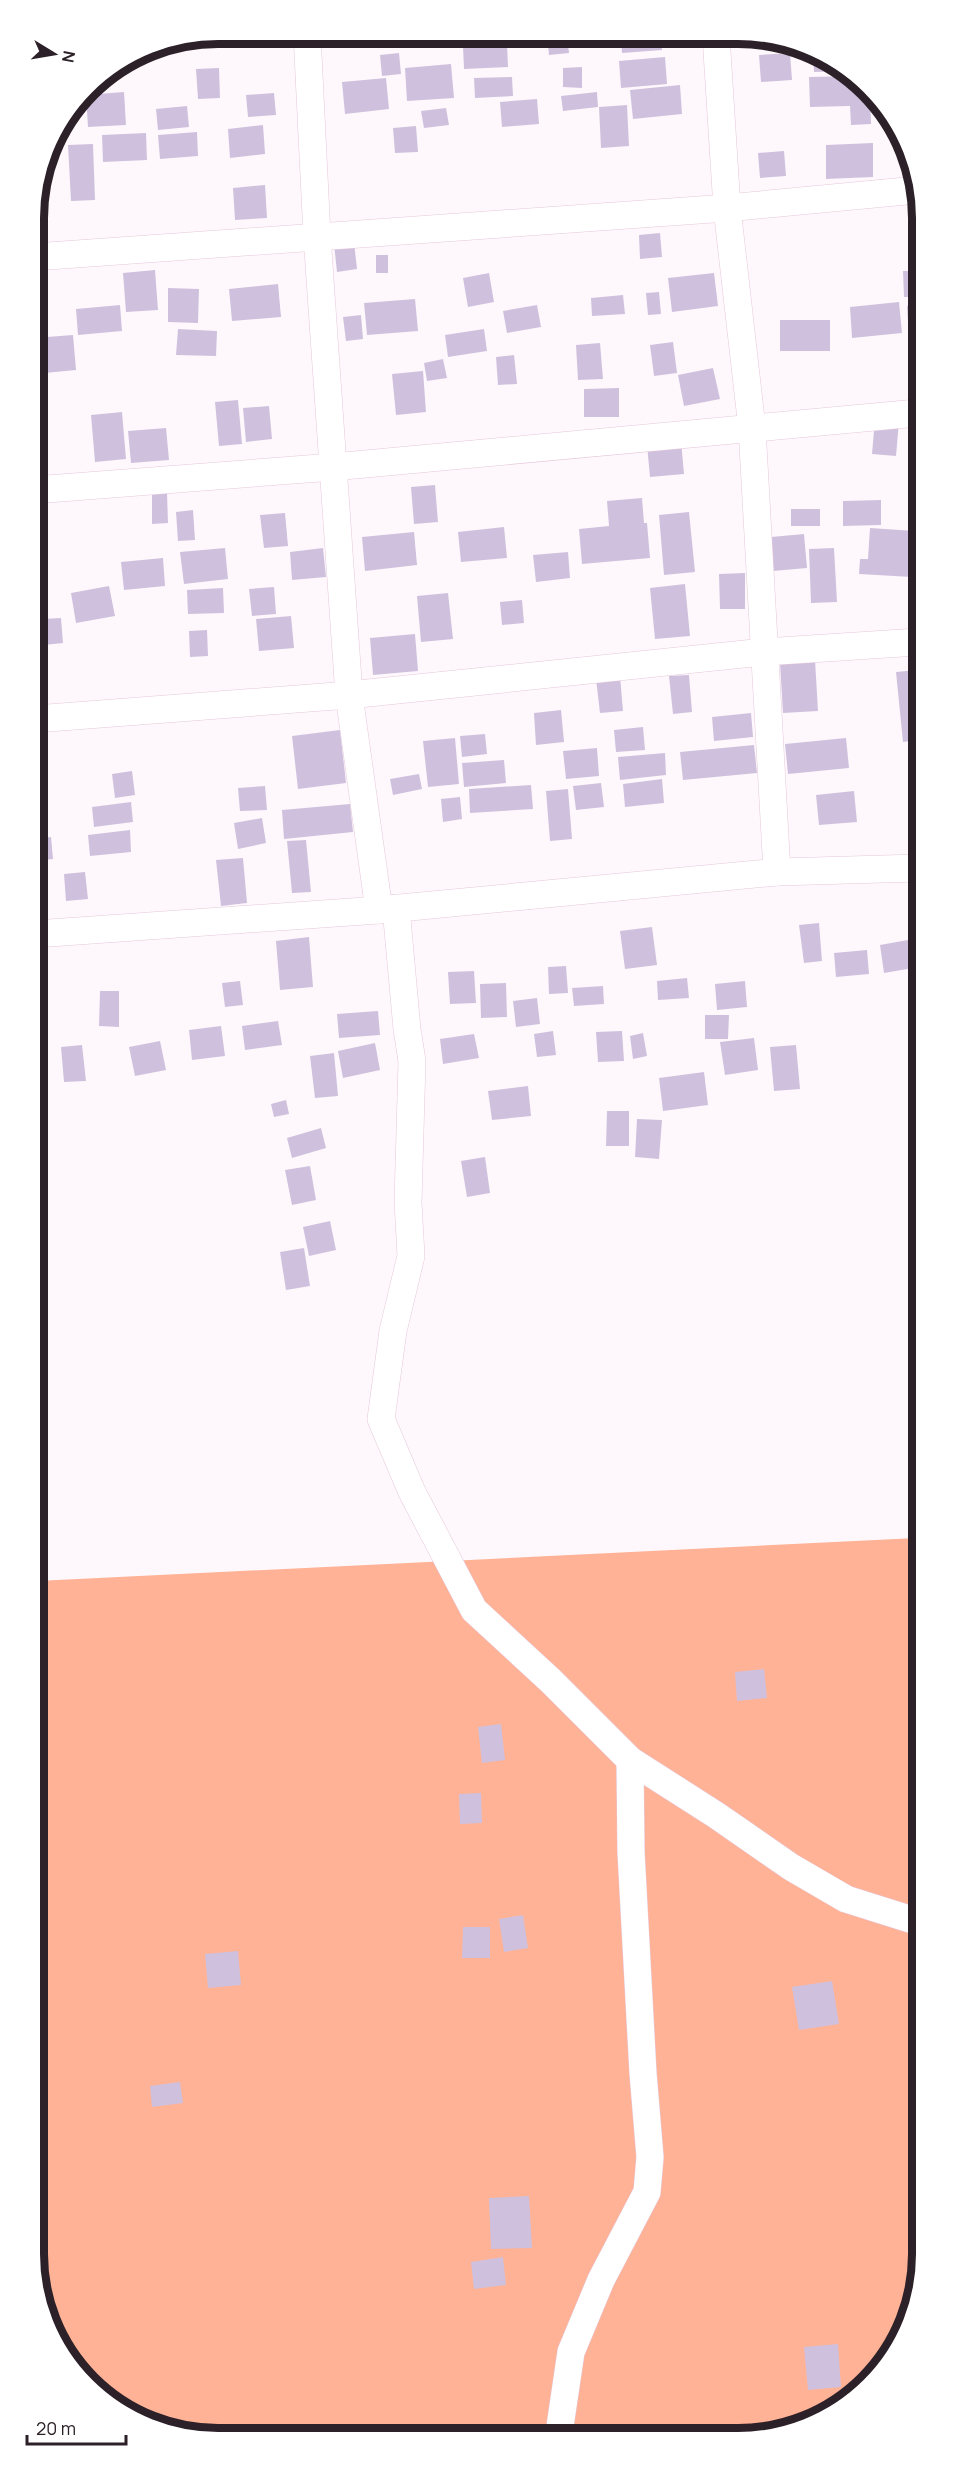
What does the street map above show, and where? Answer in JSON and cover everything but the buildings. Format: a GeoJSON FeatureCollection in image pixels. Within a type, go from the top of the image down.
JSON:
{"type":"FeatureCollection","features":[{"type":"Feature","properties":{"kind":"street"},"geometry":{"type":"LineString","coordinates":[[716,43],[727,208],[752,428],[777,872]]}},
{"type":"Feature","properties":{"kind":"street"},"geometry":{"type":"LineString","coordinates":[[307,44],[317,236],[350,695],[412,1061],[408,1202],[411,1256],[393,1331],[381,1419],[412,1492],[474,1610],[551,1681],[630,1760],[791,1867],[846,1899],[912,1920]]}},
{"type":"Feature","properties":{"kind":"street"},"geometry":{"type":"LineString","coordinates":[[44,256],[727,208],[910,191]]}},
{"type":"Feature","properties":{"kind":"street"},"geometry":{"type":"LineString","coordinates":[[44,489],[912,415]]}},
{"type":"Feature","properties":{"kind":"street"},"geometry":{"type":"LineString","coordinates":[[44,718],[350,695],[764,652],[912,642]]}},
{"type":"Feature","properties":{"kind":"street"},"geometry":{"type":"LineString","coordinates":[[44,933],[387,909],[777,872],[912,868]]}},
{"type":"Feature","properties":{"kind":"street"},"geometry":{"type":"LineString","coordinates":[[560,2428],[571,2352],[602,2280],[647,2193],[650,2157],[632,1864],[630,1760]]}},
{"type":"Feature","properties":{"kind":"shaded area"},"geometry":{"type":"Polygon","coordinates":[[[912,1538],[912,2265],[909,2288],[899,2320],[877,2360],[862,2377],[826,2404],[805,2414],[784,2422],[739,2428],[217,2428],[183,2424],[140,2410],[103,2384],[87,2368],[61,2331],[49,2299],[45,2276],[44,1581],[912,1538]]]}}]}
